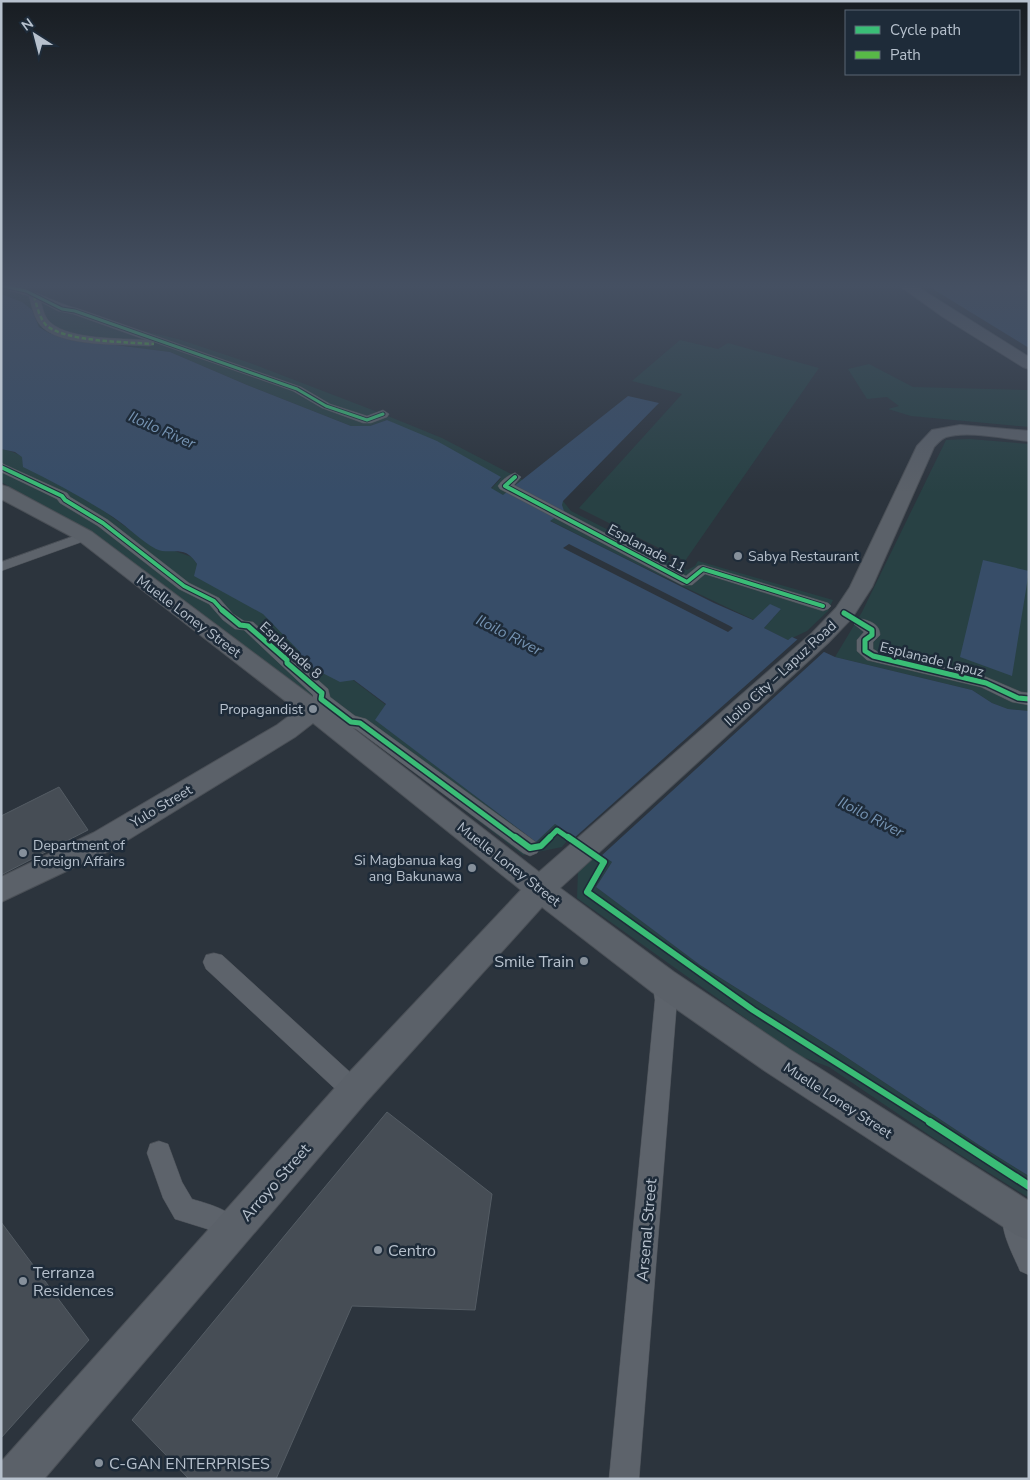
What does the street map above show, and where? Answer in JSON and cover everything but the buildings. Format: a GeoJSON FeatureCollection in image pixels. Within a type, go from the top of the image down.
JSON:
{"type":"FeatureCollection","features":[{"type":"Feature","properties":{"kind":"main road"},"geometry":{"type":"LineString","coordinates":[[1015,355],[1029,364]]}},
{"type":"Feature","properties":{"kind":"main road","name":"Iloilo City – Lapuz Road"},"geometry":{"type":"LineString","coordinates":[[540,889],[820,638],[844,613],[861,587],[926,446],[933,438],[941,433],[954,432],[1029,436]]}},
{"type":"Feature","properties":{"kind":"main road","name":"Muelle Loney Street"},"geometry":{"type":"LineString","coordinates":[[1,491],[85,536],[313,710],[540,889],[663,982],[777,1060],[1021,1216]]}},
{"type":"Feature","properties":{"kind":"main road","name":"Yulo Street"},"geometry":{"type":"LineString","coordinates":[[1,890],[103,841],[286,731],[313,710]]}},
{"type":"Feature","properties":{"kind":"main road","name":"Arroyo Street"},"geometry":{"type":"LineString","coordinates":[[15,1479],[354,1091],[540,889]]}},
{"type":"Feature","properties":{"kind":"street"},"geometry":{"type":"LineString","coordinates":[[200,355],[297,389],[326,406],[367,420],[383,414]]}},
{"type":"Feature","properties":{"kind":"street","name":"Esplanade 8"},"geometry":{"type":"LineString","coordinates":[[1,467],[62,496],[65,500],[103,523],[184,586],[214,601],[228,618],[240,625],[248,626],[287,660],[287,663],[322,693],[321,699],[351,722],[360,722],[530,848]]}},
{"type":"Feature","properties":{"kind":"street","name":"Esplanade 11"},"geometry":{"type":"LineString","coordinates":[[510,482],[601,536],[687,582],[703,570],[822,606]]}},
{"type":"Feature","properties":{"kind":"street"},"geometry":{"type":"LineString","coordinates":[[1,567],[85,536]]}},
{"type":"Feature","properties":{"kind":"street","name":"Esplanade Lapuz"},"geometry":{"type":"LineString","coordinates":[[862,624],[872,630],[872,635],[865,640],[864,646],[866,651],[873,656],[986,683],[1018,698],[1029,699]]}},
{"type":"Feature","properties":{"kind":"street"},"geometry":{"type":"LineString","coordinates":[[214,962],[354,1091]]}},
{"type":"Feature","properties":{"kind":"street","name":"Arsenal Street"},"geometry":{"type":"LineString","coordinates":[[624,1479],[666,1000],[663,982]]}},
{"type":"Feature","properties":{"kind":"street"},"geometry":{"type":"LineString","coordinates":[[159,1153],[172,1189],[184,1210],[213,1218],[232,1231]]}},
{"type":"Feature","properties":{"kind":"street"},"geometry":{"type":"LineString","coordinates":[[1021,1216],[1019,1237],[1029,1262]]}},
{"type":"Feature","properties":{"kind":"green space"},"geometry":{"type":"Polygon","coordinates":[[[177,355],[226,355],[442,438],[563,501],[571,511],[687,570],[695,566],[698,561],[833,600],[828,611],[807,631],[788,640],[764,628],[781,609],[754,620],[687,588],[491,489],[501,478],[387,420],[370,426],[351,426],[177,355]]]}},
{"type":"Feature","properties":{"kind":"green space"},"geometry":{"type":"Polygon","coordinates":[[[662,355],[772,355],[819,368],[685,561],[579,508],[682,394],[632,381],[662,355]]]}},
{"type":"Feature","properties":{"kind":"green space"},"geometry":{"type":"Polygon","coordinates":[[[869,364],[913,387],[1029,390],[1029,427],[911,416],[888,409],[899,406],[887,397],[867,399],[848,369],[869,364]]]}},
{"type":"Feature","properties":{"kind":"green space"},"geometry":{"type":"Polygon","coordinates":[[[970,439],[1029,444],[1029,711],[1008,709],[992,703],[972,690],[835,657],[862,612],[946,440],[970,439]]]}},
{"type":"Feature","properties":{"kind":"green space"},"geometry":{"type":"Polygon","coordinates":[[[1,449],[16,453],[39,464],[137,535],[148,535],[172,550],[192,557],[197,564],[212,573],[386,705],[376,720],[536,842],[555,824],[572,835],[562,847],[523,855],[358,729],[344,728],[194,609],[77,524],[1,482],[1,449]]]}},
{"type":"Feature","properties":{"kind":"green space"},"geometry":{"type":"Polygon","coordinates":[[[599,853],[612,862],[596,887],[700,965],[837,1051],[1029,1176],[1029,1198],[935,1139],[829,1067],[797,1055],[577,898],[578,870],[599,853]]]}},
{"type":"Feature","properties":{"kind":"water","name":"Iloilo River"},"geometry":{"type":"Polygon","coordinates":[[[1,355],[177,355],[351,426],[370,426],[387,420],[437,441],[501,477],[491,488],[503,495],[628,396],[659,403],[563,501],[564,511],[550,521],[714,603],[753,620],[770,604],[781,609],[764,628],[788,640],[792,637],[835,657],[972,690],[992,703],[1008,709],[1029,711],[1029,1176],[837,1051],[700,965],[596,887],[612,862],[555,824],[536,842],[375,720],[386,704],[354,680],[340,682],[297,660],[300,652],[263,614],[194,576],[197,564],[187,554],[156,549],[102,510],[69,490],[23,467],[22,457],[15,452],[1,449],[1,355]]]}},
{"type":"Feature","properties":{"kind":"water"},"geometry":{"type":"Polygon","coordinates":[[[983,560],[1029,571],[1012,676],[960,657],[983,560]]]}},
{"type":"Feature","properties":{"kind":"pier"},"geometry":{"type":"Polygon","coordinates":[[[569,544],[733,628],[728,632],[563,548],[569,544]]]}},
{"type":"Feature","properties":{"kind":"pier"},"geometry":{"type":"Polygon","coordinates":[[[799,638],[826,650],[600,857],[573,839],[799,638]]]}},
{"type":"Feature","properties":{"kind":"cycle path"},"geometry":{"type":"LineString","coordinates":[[200,355],[297,389],[326,406],[367,420],[383,414]]}},
{"type":"Feature","properties":{"kind":"cycle path"},"geometry":{"type":"LineString","coordinates":[[1,467],[62,496],[65,500],[103,523],[184,586],[214,601],[228,617],[240,625],[248,626],[287,660],[287,663],[322,693],[321,699],[351,722],[360,723],[530,848],[541,846],[557,830],[604,862],[587,892],[804,1044],[828,1056],[1029,1186]]}},
{"type":"Feature","properties":{"kind":"cycle path"},"geometry":{"type":"LineString","coordinates":[[515,477],[505,486],[687,582],[703,569],[823,606]]}},
{"type":"Feature","properties":{"kind":"cycle path"},"geometry":{"type":"LineString","coordinates":[[844,613],[872,630],[872,635],[865,640],[865,651],[873,656],[986,683],[1018,698],[1029,699]]}},
{"type":"Feature","properties":{"kind":"place","name":"Sabya Restaurant"},"geometry":{"type":"Point","coordinates":[738,556]}},
{"type":"Feature","properties":{"kind":"place","name":"Propagandist"},"geometry":{"type":"Point","coordinates":[313,709]}},
{"type":"Feature","properties":{"kind":"place","name":"Department of Foreign Affairs"},"geometry":{"type":"Point","coordinates":[23,853]}},
{"type":"Feature","properties":{"kind":"place","name":"Si Magbanua kag ang Bakunawa"},"geometry":{"type":"Point","coordinates":[472,868]}},
{"type":"Feature","properties":{"kind":"place","name":"Smile Train"},"geometry":{"type":"Point","coordinates":[584,961]}},
{"type":"Feature","properties":{"kind":"place","name":"Centro"},"geometry":{"type":"Point","coordinates":[378,1250]}},
{"type":"Feature","properties":{"kind":"place","name":"Terranza Residences"},"geometry":{"type":"Point","coordinates":[23,1281]}},
{"type":"Feature","properties":{"kind":"place","name":"C-GAN ENTERPRISES"},"geometry":{"type":"Point","coordinates":[99,1463]}}]}
